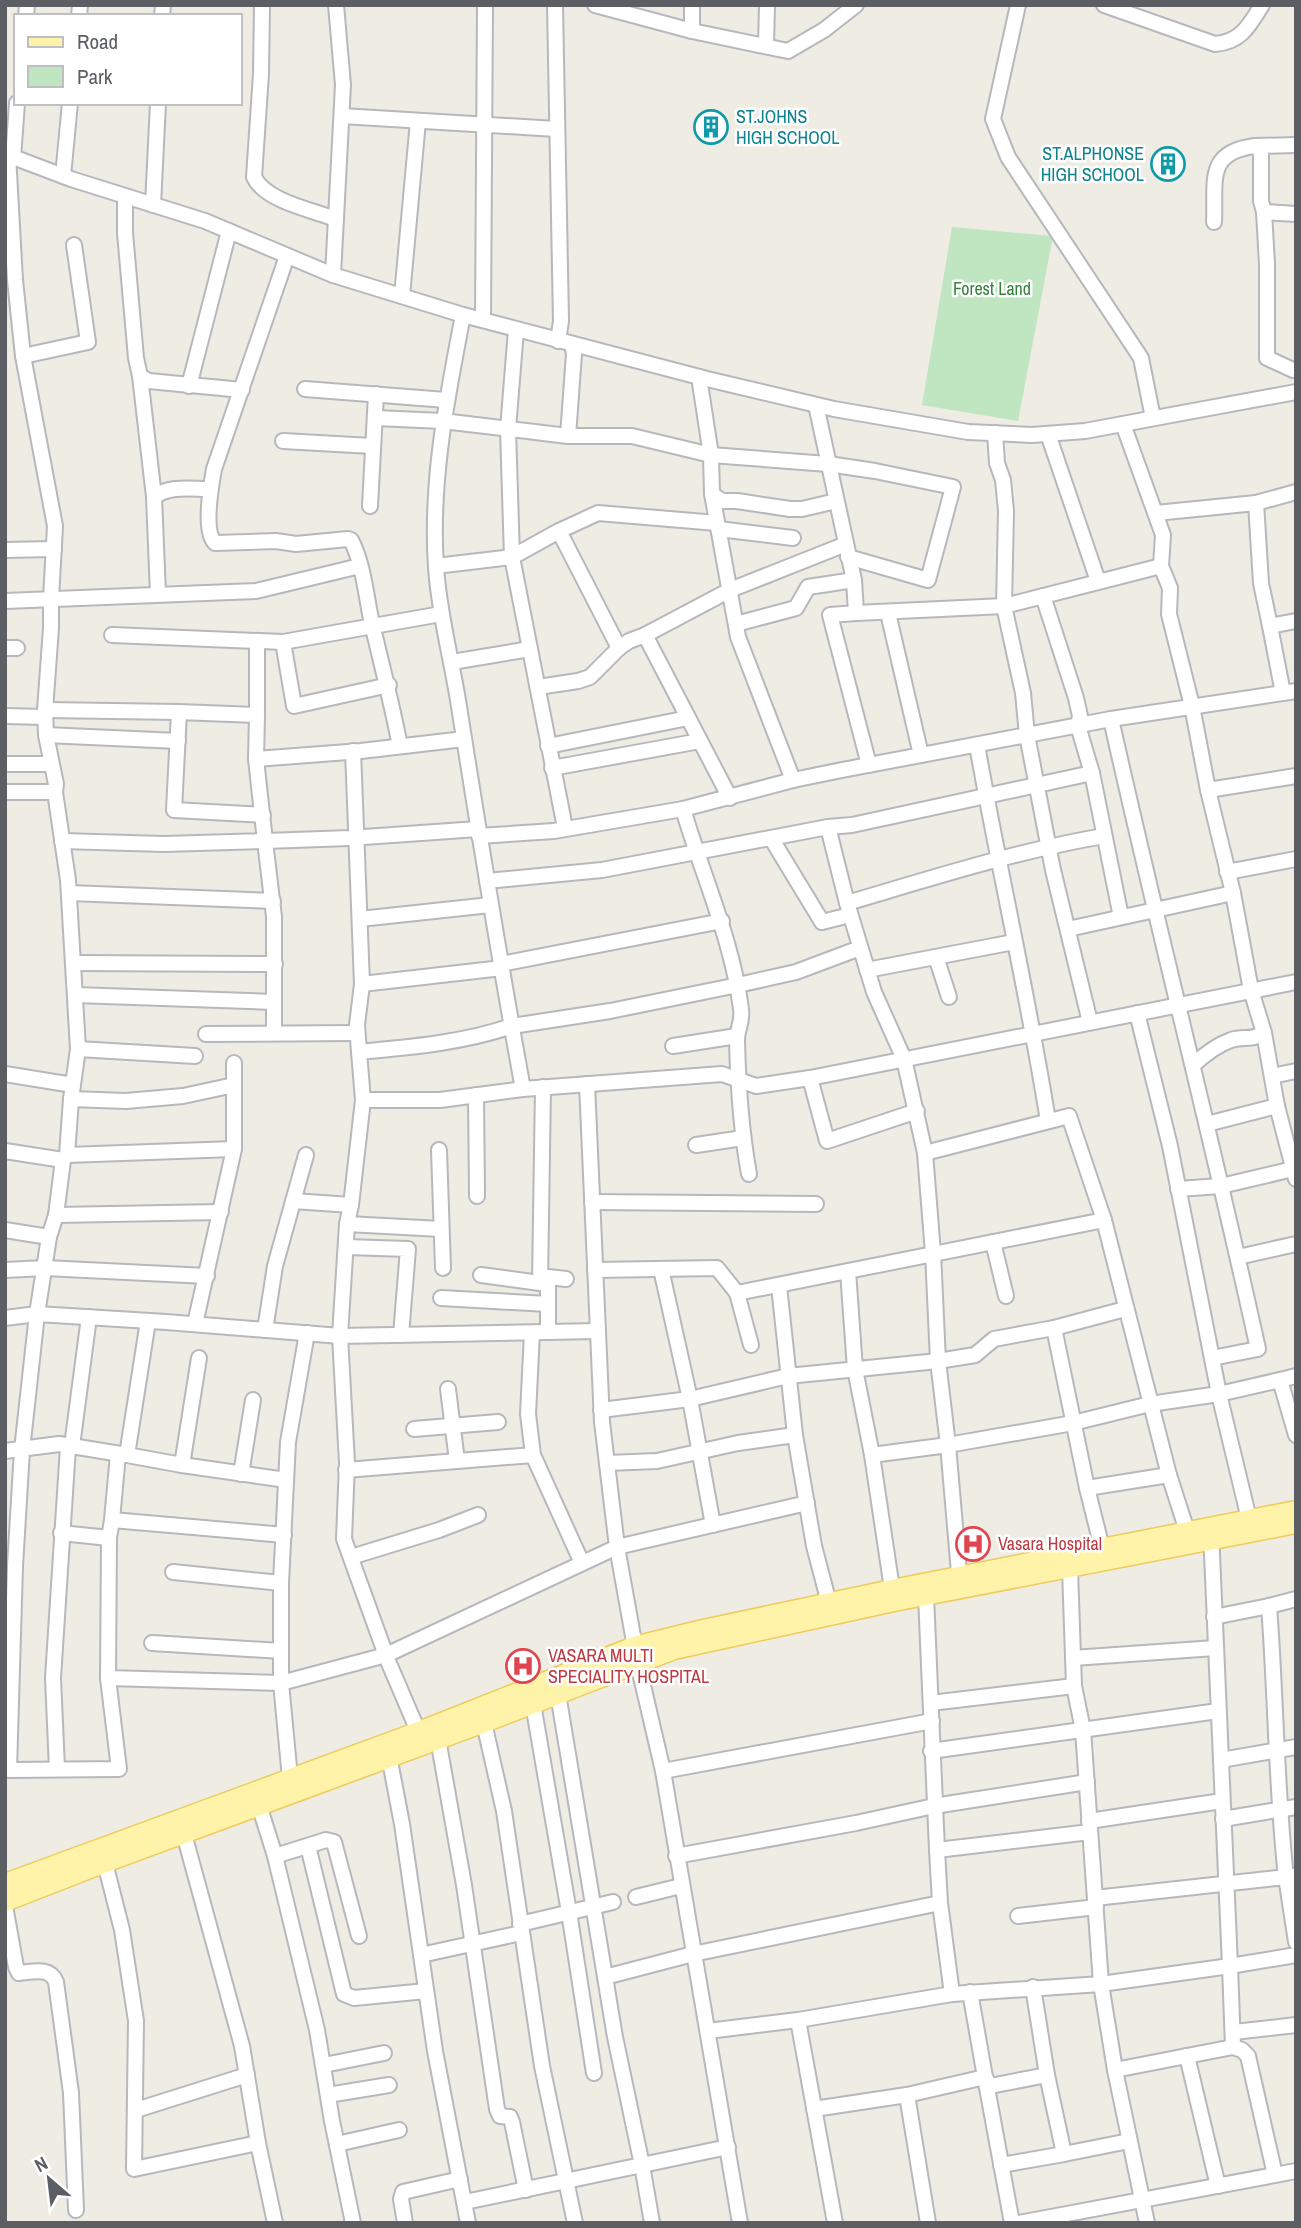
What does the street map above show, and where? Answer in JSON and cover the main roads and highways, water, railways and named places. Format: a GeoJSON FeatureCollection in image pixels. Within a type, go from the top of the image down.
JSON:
{"type":"FeatureCollection","features":[{"type":"Feature","properties":{"kind":"main road"},"geometry":{"type":"LineString","coordinates":[[5,1904],[105,1863],[389,1756],[634,1646],[892,1589],[1070,1569],[1211,1533],[1249,1519],[1296,1510]]}},
{"type":"Feature","properties":{"kind":"main road"},"geometry":{"type":"LineString","coordinates":[[5,1884],[290,1778],[484,1723],[674,1650],[926,1596],[960,1582],[1102,1548],[1187,1531],[1211,1533],[1296,1524]]}},
{"type":"Feature","properties":{"kind":"place","name":"ST.JOHNS HIGH SCHOOL"},"geometry":{"type":"Point","coordinates":[711,127]}},
{"type":"Feature","properties":{"kind":"place","name":"ST.ALPHONSE HIGH SCHOOL"},"geometry":{"type":"Point","coordinates":[1168,164]}},
{"type":"Feature","properties":{"kind":"place","name":"Vasara Hospital"},"geometry":{"type":"Point","coordinates":[973,1544]}},
{"type":"Feature","properties":{"kind":"place","name":"VASARA MULTI SPECIALITY HOSPITAL"},"geometry":{"type":"Point","coordinates":[523,1666]}},
{"type":"Feature","properties":{"kind":"park label","name":"Forest Land"},"geometry":{"type":"Point","coordinates":[992,289]}}]}
